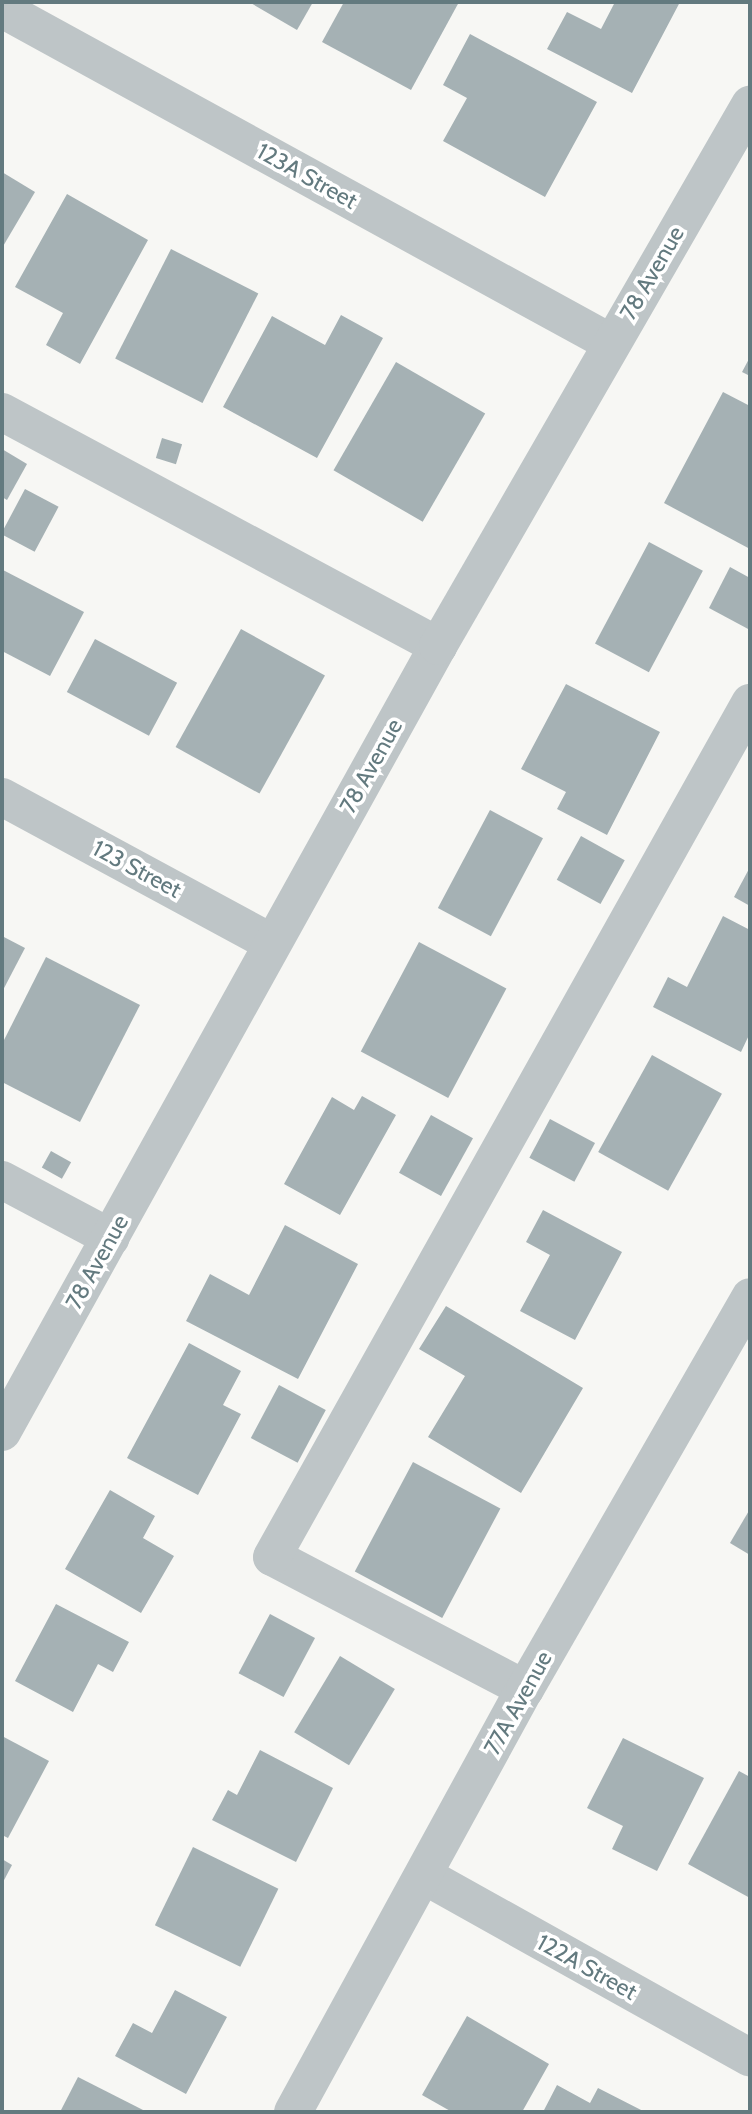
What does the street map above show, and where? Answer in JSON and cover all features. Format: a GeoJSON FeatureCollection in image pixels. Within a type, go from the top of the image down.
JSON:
{"type":"FeatureCollection","features":[{"type":"Feature","properties":{"kind":"street","name":"123A Street"},"geometry":{"type":"LineString","coordinates":[[2,9],[611,343]]}},
{"type":"Feature","properties":{"kind":"street","name":"78 Avenue"},"geometry":{"type":"LineString","coordinates":[[2,1433],[438,646],[750,105]]}},
{"type":"Feature","properties":{"kind":"street"},"geometry":{"type":"LineString","coordinates":[[2,412],[438,646]]}},
{"type":"Feature","properties":{"kind":"street"},"geometry":{"type":"LineString","coordinates":[[525,1689],[272,1557],[750,703]]}},
{"type":"Feature","properties":{"kind":"street","name":"123 Street"},"geometry":{"type":"LineString","coordinates":[[2,797],[272,943]]}},
{"type":"Feature","properties":{"kind":"street"},"geometry":{"type":"LineString","coordinates":[[2,1180],[111,1238]]}},
{"type":"Feature","properties":{"kind":"street","name":"77A Avenue"},"geometry":{"type":"LineString","coordinates":[[293,2112],[425,1876],[525,1689],[744,1320]]}},
{"type":"Feature","properties":{"kind":"street","name":"122A Street"},"geometry":{"type":"LineString","coordinates":[[425,1876],[750,2058]]}},
{"type":"Feature","properties":{"kind":"building"},"geometry":{"type":"Polygon","coordinates":[[[249,2],[313,2],[297,30],[249,2]]]}},
{"type":"Feature","properties":{"kind":"building"},"geometry":{"type":"Polygon","coordinates":[[[344,2],[459,2],[411,90],[322,42],[344,2]]]}},
{"type":"Feature","properties":{"kind":"building"},"geometry":{"type":"Polygon","coordinates":[[[615,2],[680,2],[632,93],[547,49],[567,12],[601,29],[615,2]]]}},
{"type":"Feature","properties":{"kind":"building"},"geometry":{"type":"Polygon","coordinates":[[[470,34],[597,102],[545,197],[443,141],[467,98],[443,85],[470,34]]]}},
{"type":"Feature","properties":{"kind":"building"},"geometry":{"type":"Polygon","coordinates":[[[2,172],[35,192],[2,248],[2,172]]]}},
{"type":"Feature","properties":{"kind":"building"},"geometry":{"type":"Polygon","coordinates":[[[67,194],[148,240],[80,364],[46,345],[63,313],[15,287],[67,194]]]}},
{"type":"Feature","properties":{"kind":"building"},"geometry":{"type":"Polygon","coordinates":[[[171,249],[258,293],[202,403],[115,359],[171,249]]]}},
{"type":"Feature","properties":{"kind":"building"},"geometry":{"type":"Polygon","coordinates":[[[341,315],[383,338],[317,458],[223,407],[272,316],[325,345],[341,315]]]}},
{"type":"Feature","properties":{"kind":"building"},"geometry":{"type":"Polygon","coordinates":[[[750,357],[750,376],[742,372],[750,357]]]}},
{"type":"Feature","properties":{"kind":"building"},"geometry":{"type":"Polygon","coordinates":[[[396,362],[485,414],[423,522],[334,470],[396,362]]]}},
{"type":"Feature","properties":{"kind":"building"},"geometry":{"type":"Polygon","coordinates":[[[723,392],[750,406],[750,549],[664,503],[723,392]]]}},
{"type":"Feature","properties":{"kind":"building"},"geometry":{"type":"Polygon","coordinates":[[[162,438],[182,444],[176,464],[156,458],[162,438]]]}},
{"type":"Feature","properties":{"kind":"building"},"geometry":{"type":"Polygon","coordinates":[[[2,449],[27,464],[7,500],[2,497],[2,449]]]}},
{"type":"Feature","properties":{"kind":"building"},"geometry":{"type":"Polygon","coordinates":[[[25,489],[59,507],[35,552],[2,535],[25,489]]]}},
{"type":"Feature","properties":{"kind":"building"},"geometry":{"type":"Polygon","coordinates":[[[649,542],[703,571],[649,672],[595,644],[649,542]]]}},
{"type":"Feature","properties":{"kind":"building"},"geometry":{"type":"Polygon","coordinates":[[[730,567],[750,578],[750,630],[709,608],[730,567]]]}},
{"type":"Feature","properties":{"kind":"building"},"geometry":{"type":"Polygon","coordinates":[[[3,570],[84,612],[50,676],[2,651],[3,570]]]}},
{"type":"Feature","properties":{"kind":"building"},"geometry":{"type":"Polygon","coordinates":[[[241,629],[325,676],[260,794],[176,747],[241,629]]]}},
{"type":"Feature","properties":{"kind":"building"},"geometry":{"type":"Polygon","coordinates":[[[95,639],[177,683],[149,736],[67,692],[95,639]]]}},
{"type":"Feature","properties":{"kind":"building"},"geometry":{"type":"Polygon","coordinates":[[[566,684],[660,732],[607,835],[557,809],[566,792],[521,769],[566,684]]]}},
{"type":"Feature","properties":{"kind":"building"},"geometry":{"type":"Polygon","coordinates":[[[490,810],[543,838],[491,936],[438,908],[490,810]]]}},
{"type":"Feature","properties":{"kind":"building"},"geometry":{"type":"Polygon","coordinates":[[[581,836],[625,860],[600,904],[557,880],[581,836]]]}},
{"type":"Feature","properties":{"kind":"building"},"geometry":{"type":"Polygon","coordinates":[[[750,867],[750,906],[734,897],[750,867]]]}},
{"type":"Feature","properties":{"kind":"building"},"geometry":{"type":"Polygon","coordinates":[[[723,916],[750,930],[750,1033],[741,1052],[653,1007],[668,977],[687,987],[723,916]]]}},
{"type":"Feature","properties":{"kind":"building"},"geometry":{"type":"Polygon","coordinates":[[[2,936],[25,948],[2,992],[2,936]]]}},
{"type":"Feature","properties":{"kind":"building"},"geometry":{"type":"Polygon","coordinates":[[[419,942],[506,988],[448,1098],[361,1051],[419,942]]]}},
{"type":"Feature","properties":{"kind":"building"},"geometry":{"type":"Polygon","coordinates":[[[46,957],[140,1005],[80,1122],[2,1082],[2,1044],[46,957]]]}},
{"type":"Feature","properties":{"kind":"building"},"geometry":{"type":"Polygon","coordinates":[[[652,1055],[722,1094],[668,1191],[598,1152],[652,1055]]]}},
{"type":"Feature","properties":{"kind":"building"},"geometry":{"type":"Polygon","coordinates":[[[362,1096],[396,1115],[340,1215],[284,1184],[332,1097],[354,1110],[362,1096]]]}},
{"type":"Feature","properties":{"kind":"building"},"geometry":{"type":"Polygon","coordinates":[[[431,1115],[473,1138],[441,1196],[399,1173],[431,1115]]]}},
{"type":"Feature","properties":{"kind":"building"},"geometry":{"type":"Polygon","coordinates":[[[550,1119],[595,1143],[574,1182],[529,1158],[550,1119]]]}},
{"type":"Feature","properties":{"kind":"building"},"geometry":{"type":"Polygon","coordinates":[[[51,1151],[71,1162],[62,1179],[42,1168],[51,1151]]]}},
{"type":"Feature","properties":{"kind":"building"},"geometry":{"type":"Polygon","coordinates":[[[543,1210],[622,1252],[575,1340],[520,1311],[550,1255],[526,1242],[543,1210]]]}},
{"type":"Feature","properties":{"kind":"building"},"geometry":{"type":"Polygon","coordinates":[[[285,1225],[358,1264],[298,1379],[186,1321],[210,1274],[249,1295],[285,1225]]]}},
{"type":"Feature","properties":{"kind":"building"},"geometry":{"type":"Polygon","coordinates":[[[446,1306],[583,1388],[521,1493],[428,1437],[465,1376],[419,1349],[446,1306]]]}},
{"type":"Feature","properties":{"kind":"building"},"geometry":{"type":"Polygon","coordinates":[[[189,1343],[241,1371],[223,1405],[241,1414],[198,1495],[127,1458],[189,1343]]]}},
{"type":"Feature","properties":{"kind":"building"},"geometry":{"type":"Polygon","coordinates":[[[279,1385],[326,1410],[298,1463],[251,1438],[279,1385]]]}},
{"type":"Feature","properties":{"kind":"building"},"geometry":{"type":"Polygon","coordinates":[[[413,1462],[500,1508],[442,1618],[355,1571],[413,1462]]]}},
{"type":"Feature","properties":{"kind":"building"},"geometry":{"type":"Polygon","coordinates":[[[110,1490],[155,1516],[143,1538],[174,1556],[141,1613],[65,1569],[110,1490]]]}},
{"type":"Feature","properties":{"kind":"building"},"geometry":{"type":"Polygon","coordinates":[[[750,1509],[750,1555],[730,1543],[750,1509]]]}},
{"type":"Feature","properties":{"kind":"building"},"geometry":{"type":"Polygon","coordinates":[[[56,1604],[129,1642],[113,1672],[98,1664],[73,1712],[15,1681],[56,1604]]]}},
{"type":"Feature","properties":{"kind":"building"},"geometry":{"type":"Polygon","coordinates":[[[270,1614],[315,1638],[284,1697],[239,1673],[270,1614]]]}},
{"type":"Feature","properties":{"kind":"building"},"geometry":{"type":"Polygon","coordinates":[[[340,1656],[395,1689],[349,1765],[294,1732],[340,1656]]]}},
{"type":"Feature","properties":{"kind":"building"},"geometry":{"type":"Polygon","coordinates":[[[2,1736],[49,1761],[8,1838],[2,1835],[2,1736]]]}},
{"type":"Feature","properties":{"kind":"building"},"geometry":{"type":"Polygon","coordinates":[[[623,1738],[704,1778],[657,1871],[612,1849],[623,1826],[587,1808],[623,1738]]]}},
{"type":"Feature","properties":{"kind":"building"},"geometry":{"type":"Polygon","coordinates":[[[260,1750],[333,1788],[296,1862],[212,1820],[228,1790],[237,1795],[260,1750]]]}},
{"type":"Feature","properties":{"kind":"building"},"geometry":{"type":"Polygon","coordinates":[[[739,1771],[750,1777],[750,1898],[688,1864],[739,1771]]]}},
{"type":"Feature","properties":{"kind":"building"},"geometry":{"type":"Polygon","coordinates":[[[193,1847],[278,1889],[240,1967],[155,1925],[193,1847]]]}},
{"type":"Feature","properties":{"kind":"building"},"geometry":{"type":"Polygon","coordinates":[[[2,1859],[12,1865],[2,1884],[2,1859]]]}},
{"type":"Feature","properties":{"kind":"building"},"geometry":{"type":"Polygon","coordinates":[[[175,1990],[227,2017],[186,2094],[115,2056],[133,2023],[152,2033],[175,1990]]]}},
{"type":"Feature","properties":{"kind":"building"},"geometry":{"type":"Polygon","coordinates":[[[467,2016],[549,2064],[522,2112],[452,2112],[422,2095],[467,2016]]]}},
{"type":"Feature","properties":{"kind":"building"},"geometry":{"type":"Polygon","coordinates":[[[78,2077],[147,2112],[60,2112],[78,2077]]]}},
{"type":"Feature","properties":{"kind":"building"},"geometry":{"type":"Polygon","coordinates":[[[557,2085],[590,2103],[598,2088],[645,2112],[543,2112],[557,2085]]]}}]}
